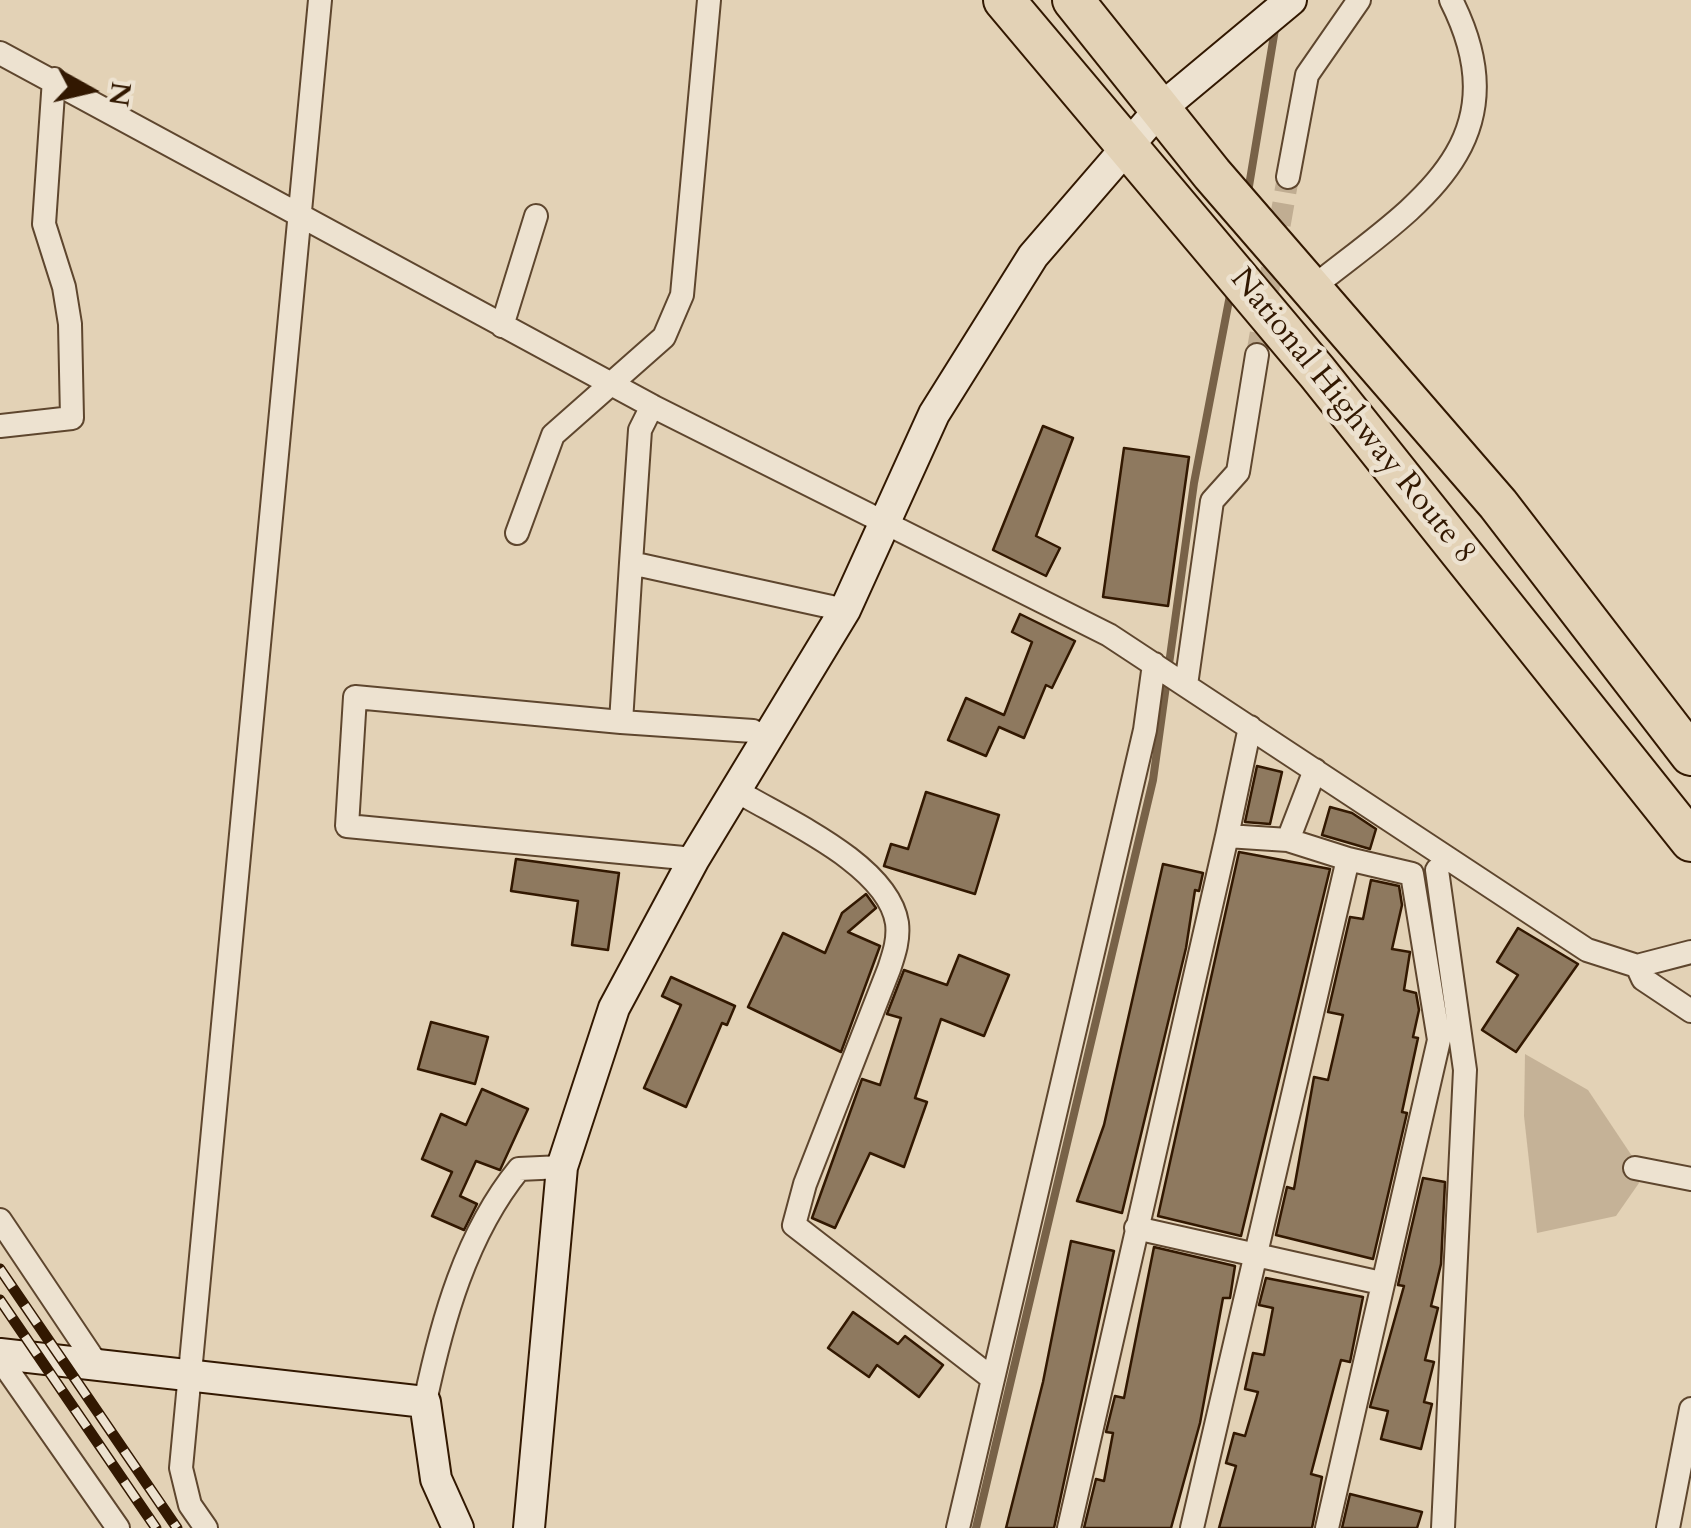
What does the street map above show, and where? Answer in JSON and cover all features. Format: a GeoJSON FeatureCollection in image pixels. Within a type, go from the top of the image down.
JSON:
{"type":"FeatureCollection","features":[{"type":"Feature","properties":{"kind":"highway","name":"National Highway Route 8"},"geometry":{"type":"LineString","coordinates":[[1004,0],[1317,372],[1691,841]]}},
{"type":"Feature","properties":{"kind":"highway","name":"National Highway Route 8"},"geometry":{"type":"LineString","coordinates":[[1073,0],[1159,110],[1498,504],[1691,755]]}},
{"type":"Feature","properties":{"kind":"street"},"geometry":{"type":"LineString","coordinates":[[206,1528],[190,1505],[181,1468],[320,0]]}},
{"type":"Feature","properties":{"kind":"street"},"geometry":{"type":"LineString","coordinates":[[517,533],[553,434],[664,336],[682,295],[710,0]]}},
{"type":"Feature","properties":{"kind":"street"},"geometry":{"type":"LineString","coordinates":[[530,1528],[562,1167],[614,1008],[694,859],[845,610],[934,414],[1033,256],[1159,110],[1292,0]]}},
{"type":"Feature","properties":{"kind":"street"},"geometry":{"type":"LineString","coordinates":[[1288,177],[1307,75],[1359,0]]}},
{"type":"Feature","properties":{"kind":"street"},"geometry":{"type":"LineString","coordinates":[[1312,288],[1432,192],[1463,146],[1476,90],[1472,40],[1452,0]]}},
{"type":"Feature","properties":{"kind":"street"},"geometry":{"type":"LineString","coordinates":[[0,53],[652,406],[1109,635],[1587,950],[1637,966],[1691,952]]}},
{"type":"Feature","properties":{"kind":"street"},"geometry":{"type":"LineString","coordinates":[[0,426],[72,418],[70,324],[64,286],[44,224],[54,79]]}},
{"type":"Feature","properties":{"kind":"street"},"geometry":{"type":"LineString","coordinates":[[502,326],[536,216]]}},
{"type":"Feature","properties":{"kind":"street"},"geometry":{"type":"LineString","coordinates":[[1186,684],[1212,501],[1238,472],[1257,355]]}},
{"type":"Feature","properties":{"kind":"street"},"geometry":{"type":"LineString","coordinates":[[621,722],[640,430],[652,406]]}},
{"type":"Feature","properties":{"kind":"street"},"geometry":{"type":"LineString","coordinates":[[631,562],[845,610]]}},
{"type":"Feature","properties":{"kind":"street"},"geometry":{"type":"LineString","coordinates":[[958,1528],[1145,730],[1154,664]]}},
{"type":"Feature","properties":{"kind":"street"},"geometry":{"type":"LineString","coordinates":[[694,859],[348,826],[355,697],[752,732],[769,739]]}},
{"type":"Feature","properties":{"kind":"street"},"geometry":{"type":"LineString","coordinates":[[1070,1528],[1250,727]]}},
{"type":"Feature","properties":{"kind":"street"},"geometry":{"type":"LineString","coordinates":[[1288,840],[1315,770]]}},
{"type":"Feature","properties":{"kind":"street"},"geometry":{"type":"LineString","coordinates":[[736,791],[861,866],[896,919],[898,942],[889,969],[805,1184],[794,1225],[994,1379]]}},
{"type":"Feature","properties":{"kind":"street"},"geometry":{"type":"LineString","coordinates":[[1227,836],[1288,840],[1412,874],[1440,1040],[1327,1528]]}},
{"type":"Feature","properties":{"kind":"street"},"geometry":{"type":"LineString","coordinates":[[1192,1528],[1348,859]]}},
{"type":"Feature","properties":{"kind":"street"},"geometry":{"type":"LineString","coordinates":[[1437,870],[1465,1070],[1443,1528]]}},
{"type":"Feature","properties":{"kind":"street"},"geometry":{"type":"LineString","coordinates":[[1637,966],[1643,979],[1691,1011]]}},
{"type":"Feature","properties":{"kind":"street"},"geometry":{"type":"LineString","coordinates":[[458,1528],[436,1479],[425,1402],[440,1328],[492,1202],[519,1169],[562,1167]]}},
{"type":"Feature","properties":{"kind":"street"},"geometry":{"type":"LineString","coordinates":[[1635,1168],[1691,1179]]}},
{"type":"Feature","properties":{"kind":"street"},"geometry":{"type":"LineString","coordinates":[[0,1220],[96,1363]]}},
{"type":"Feature","properties":{"kind":"street"},"geometry":{"type":"LineString","coordinates":[[1136,1228],[1381,1284]]}},
{"type":"Feature","properties":{"kind":"street"},"geometry":{"type":"LineString","coordinates":[[0,1357],[189,1372],[425,1402]]}},
{"type":"Feature","properties":{"kind":"street"},"geometry":{"type":"LineString","coordinates":[[0,1357],[118,1528]]}},
{"type":"Feature","properties":{"kind":"street"},"geometry":{"type":"LineString","coordinates":[[1668,1528],[1691,1409]]}},
{"type":"Feature","properties":{"kind":"shaded area"},"geometry":{"type":"Polygon","coordinates":[[[1525,1054],[1588,1090],[1632,1156],[1639,1183],[1616,1216],[1537,1233],[1524,1116],[1525,1054]]]}},
{"type":"Feature","properties":{"kind":"building"},"geometry":{"type":"Polygon","coordinates":[[[1043,426],[1073,438],[1036,536],[1060,548],[1046,576],[993,550],[1043,426]]]}},
{"type":"Feature","properties":{"kind":"building"},"geometry":{"type":"Polygon","coordinates":[[[1124,448],[1189,457],[1168,606],[1103,597],[1124,448]]]}},
{"type":"Feature","properties":{"kind":"building"},"geometry":{"type":"Polygon","coordinates":[[[1020,614],[1075,641],[1052,688],[1046,685],[1024,738],[999,727],[986,756],[948,740],[966,698],[1004,715],[1032,642],[1012,632],[1020,614]]]}},
{"type":"Feature","properties":{"kind":"building"},"geometry":{"type":"Polygon","coordinates":[[[1257,766],[1282,772],[1270,824],[1245,822],[1257,766]]]}},
{"type":"Feature","properties":{"kind":"building"},"geometry":{"type":"Polygon","coordinates":[[[926,792],[999,815],[975,894],[884,866],[891,844],[908,849],[926,792]]]}},
{"type":"Feature","properties":{"kind":"building"},"geometry":{"type":"Polygon","coordinates":[[[1330,807],[1352,813],[1376,829],[1370,849],[1322,835],[1330,807]]]}},
{"type":"Feature","properties":{"kind":"building"},"geometry":{"type":"Polygon","coordinates":[[[1239,852],[1330,869],[1241,1236],[1158,1216],[1239,852]]]}},
{"type":"Feature","properties":{"kind":"building"},"geometry":{"type":"Polygon","coordinates":[[[516,859],[619,873],[608,950],[572,945],[578,901],[511,891],[516,859]]]}},
{"type":"Feature","properties":{"kind":"building"},"geometry":{"type":"Polygon","coordinates":[[[1163,864],[1203,873],[1199,891],[1195,890],[1186,948],[1122,1213],[1077,1201],[1104,1125],[1163,864]]]}},
{"type":"Feature","properties":{"kind":"building"},"geometry":{"type":"Polygon","coordinates":[[[1371,880],[1399,886],[1402,905],[1392,949],[1410,952],[1404,990],[1416,993],[1419,1010],[1413,1037],[1418,1038],[1402,1112],[1407,1113],[1373,1259],[1276,1235],[1287,1187],[1294,1189],[1314,1077],[1328,1080],[1343,1015],[1328,1012],[1350,917],[1363,919],[1371,880]]]}},
{"type":"Feature","properties":{"kind":"building"},"geometry":{"type":"Polygon","coordinates":[[[866,894],[876,908],[848,932],[880,946],[841,1052],[748,1007],[783,933],[825,953],[842,913],[866,894]]]}},
{"type":"Feature","properties":{"kind":"building"},"geometry":{"type":"Polygon","coordinates":[[[1518,928],[1578,964],[1516,1052],[1482,1030],[1518,975],[1497,962],[1518,928]]]}},
{"type":"Feature","properties":{"kind":"building"},"geometry":{"type":"Polygon","coordinates":[[[959,955],[1009,975],[984,1036],[941,1019],[915,1098],[927,1102],[904,1167],[870,1153],[835,1228],[812,1218],[862,1079],[880,1085],[901,1018],[887,1014],[904,970],[947,985],[959,955]]]}},
{"type":"Feature","properties":{"kind":"building"},"geometry":{"type":"Polygon","coordinates":[[[671,977],[735,1006],[727,1025],[722,1023],[686,1107],[644,1088],[681,1005],[662,996],[671,977]]]}},
{"type":"Feature","properties":{"kind":"building"},"geometry":{"type":"Polygon","coordinates":[[[431,1022],[488,1037],[475,1084],[418,1069],[431,1022]]]}},
{"type":"Feature","properties":{"kind":"building"},"geometry":{"type":"Polygon","coordinates":[[[482,1089],[528,1109],[500,1170],[476,1161],[460,1196],[477,1204],[464,1230],[432,1216],[452,1172],[422,1159],[441,1114],[466,1125],[482,1089]]]}},
{"type":"Feature","properties":{"kind":"building"},"geometry":{"type":"Polygon","coordinates":[[[1423,1178],[1445,1182],[1441,1264],[1431,1306],[1438,1308],[1425,1360],[1434,1362],[1424,1402],[1432,1404],[1421,1449],[1381,1439],[1388,1411],[1370,1407],[1404,1286],[1398,1285],[1423,1178]]]}},
{"type":"Feature","properties":{"kind":"building"},"geometry":{"type":"Polygon","coordinates":[[[1071,1241],[1114,1251],[1054,1528],[1006,1528],[1043,1382],[1071,1241]]]}},
{"type":"Feature","properties":{"kind":"building"},"geometry":{"type":"Polygon","coordinates":[[[1154,1247],[1235,1266],[1230,1298],[1223,1298],[1200,1423],[1171,1528],[1084,1528],[1096,1479],[1104,1481],[1113,1433],[1106,1432],[1115,1396],[1124,1398],[1154,1247]]]}},
{"type":"Feature","properties":{"kind":"building"},"geometry":{"type":"Polygon","coordinates":[[[1266,1278],[1363,1297],[1350,1362],[1341,1360],[1311,1474],[1322,1477],[1312,1528],[1219,1528],[1236,1466],[1226,1463],[1234,1433],[1245,1436],[1258,1392],[1245,1389],[1253,1353],[1264,1355],[1273,1308],[1259,1305],[1266,1278]]]}},
{"type":"Feature","properties":{"kind":"building"},"geometry":{"type":"Polygon","coordinates":[[[853,1312],[898,1344],[905,1336],[943,1365],[919,1397],[877,1365],[869,1377],[828,1348],[853,1312]]]}},
{"type":"Feature","properties":{"kind":"building"},"geometry":{"type":"Polygon","coordinates":[[[1350,1494],[1422,1512],[1417,1528],[1342,1528],[1350,1494]]]}},
{"type":"Feature","properties":{"kind":"waterway"},"geometry":{"type":"LineString","coordinates":[[1248,192],[1276,23]]}},
{"type":"Feature","properties":{"kind":"waterway"},"geometry":{"type":"LineString","coordinates":[[976,1528],[1153,780],[1194,483],[1231,290]]}},
{"type":"Feature","properties":{"kind":"tunnel"},"geometry":{"type":"LineString","coordinates":[[1257,355],[1288,177]]}},
{"type":"Feature","properties":{"kind":"railway"},"geometry":{"type":"LineString","coordinates":[[0,1269],[177,1528]]}},
{"type":"Feature","properties":{"kind":"railway"},"geometry":{"type":"LineString","coordinates":[[0,1300],[156,1528]]}}]}
